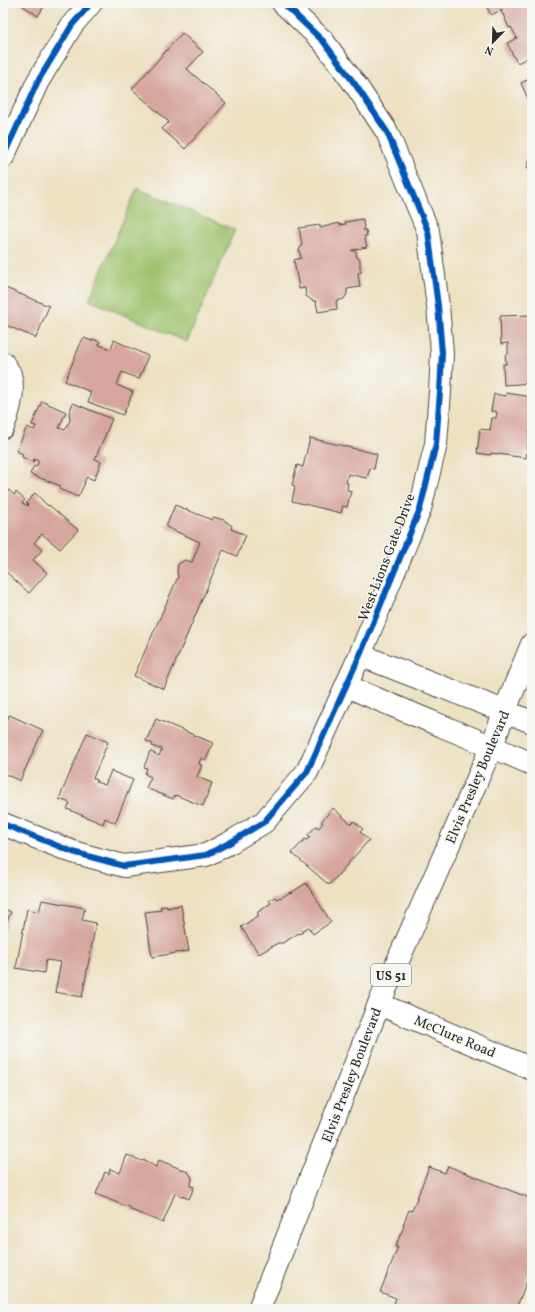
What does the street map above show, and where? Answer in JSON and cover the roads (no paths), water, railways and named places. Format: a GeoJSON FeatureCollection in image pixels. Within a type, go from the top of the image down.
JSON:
{"type":"FeatureCollection","features":[{"type":"Feature","properties":{"kind":"street"},"geometry":{"type":"LineString","coordinates":[[3,157],[38,81],[72,26],[91,3]]}},
{"type":"Feature","properties":{"kind":"street","name":"West Lions Gate Drive"},"geometry":{"type":"LineString","coordinates":[[3,824],[73,852],[124,866],[206,855],[264,822],[307,772],[347,686],[420,509],[436,444],[442,353],[438,306],[428,231],[387,132],[360,91],[323,41],[283,3]]}},
{"type":"Feature","properties":{"kind":"street"},"geometry":{"type":"LineString","coordinates":[[3,363],[10,374],[12,393],[10,412],[3,427]]}},
{"type":"Feature","properties":{"kind":"street","name":"Elvis Presley Boulevard"},"geometry":{"type":"LineString","coordinates":[[259,1309],[379,1004],[492,746],[532,644]]}},
{"type":"Feature","properties":{"kind":"street"},"geometry":{"type":"LineString","coordinates":[[360,655],[505,710],[532,722]]}},
{"type":"Feature","properties":{"kind":"street"},"geometry":{"type":"LineString","coordinates":[[347,686],[532,764]]}},
{"type":"Feature","properties":{"kind":"street","name":"McClure Road"},"geometry":{"type":"LineString","coordinates":[[379,1004],[532,1069]]}}]}
